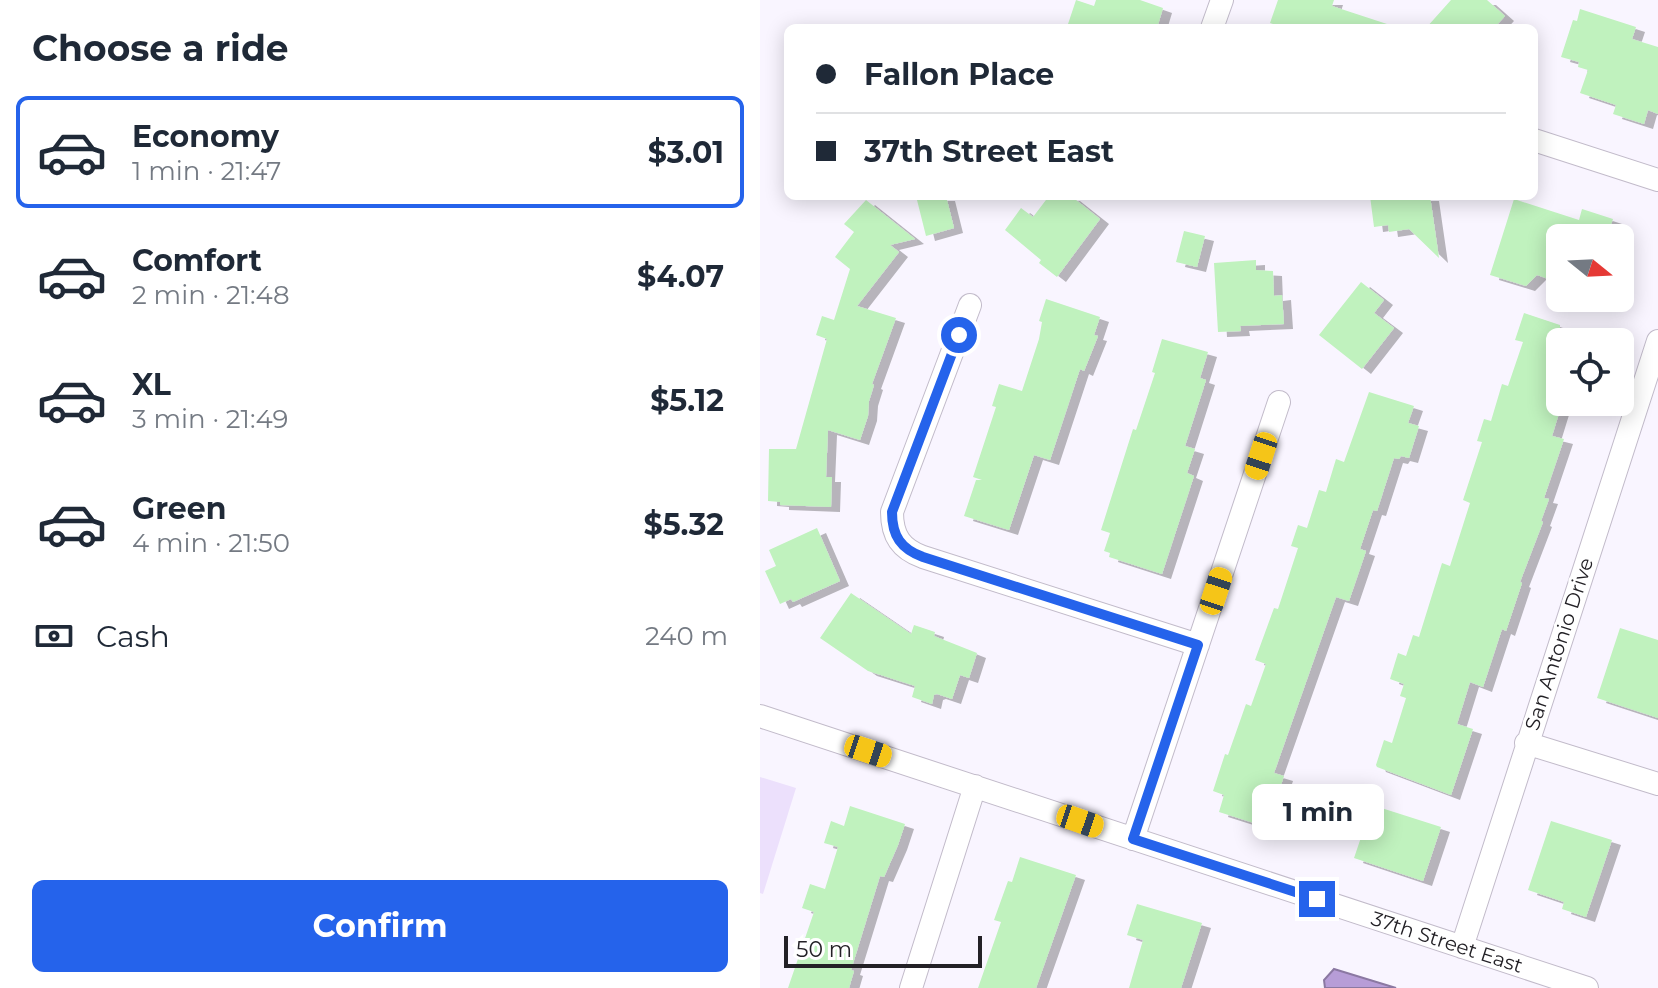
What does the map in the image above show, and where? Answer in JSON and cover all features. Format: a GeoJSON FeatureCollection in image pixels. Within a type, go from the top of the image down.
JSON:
{"type":"FeatureCollection","features":[{"type":"Feature","properties":{"kind":"street"},"geometry":{"type":"LineString","coordinates":[[1213,24],[1222,0]]}},
{"type":"Feature","properties":{"kind":"street"},"geometry":{"type":"LineString","coordinates":[[1538,141],[1658,180]]}},
{"type":"Feature","properties":{"kind":"street"},"geometry":{"type":"LineString","coordinates":[[970,305],[892,512],[895,535],[902,546],[923,557],[1198,645]]}},
{"type":"Feature","properties":{"kind":"street","name":"San Antonio Drive"},"geometry":{"type":"LineString","coordinates":[[1462,947],[1658,341]]}},
{"type":"Feature","properties":{"kind":"street"},"geometry":{"type":"LineString","coordinates":[[1133,839],[1279,402]]}},
{"type":"Feature","properties":{"kind":"street","name":"37th Street East"},"geometry":{"type":"LineString","coordinates":[[760,716],[1587,988]]}},
{"type":"Feature","properties":{"kind":"street"},"geometry":{"type":"LineString","coordinates":[[1526,743],[1658,784]]}},
{"type":"Feature","properties":{"kind":"street"},"geometry":{"type":"LineString","coordinates":[[911,988],[975,786]]}},
{"type":"Feature","properties":{"kind":"shaded area"},"geometry":{"type":"Polygon","coordinates":[[[760,777],[796,788],[763,894],[760,893],[760,777]]]}},
{"type":"Feature","properties":{"kind":"shaded area"},"geometry":{"type":"Polygon","coordinates":[[[1334,969],[1396,988],[1325,988],[1324,980],[1334,969]]]}},
{"type":"Feature","properties":{"kind":"building"},"geometry":{"type":"Polygon","coordinates":[[[1076,0],[1094,6],[1096,0],[1140,0],[1163,8],[1158,24],[1068,24],[1076,0]]]}},
{"type":"Feature","properties":{"kind":"building"},"geometry":{"type":"Polygon","coordinates":[[[1278,0],[1334,0],[1332,6],[1387,24],[1273,24],[1270,23],[1278,0]]]}},
{"type":"Feature","properties":{"kind":"building"},"geometry":{"type":"Polygon","coordinates":[[[1451,0],[1487,0],[1505,16],[1498,24],[1430,24],[1451,0]]]}},
{"type":"Feature","properties":{"kind":"building"},"geometry":{"type":"Polygon","coordinates":[[[1580,9],[1636,27],[1632,39],[1658,47],[1658,114],[1648,110],[1644,124],[1613,114],[1616,105],[1580,93],[1588,70],[1578,67],[1579,62],[1561,57],[1573,20],[1577,21],[1580,9]]]}},
{"type":"Feature","properties":{"kind":"building"},"geometry":{"type":"Polygon","coordinates":[[[866,200],[915,239],[890,245],[899,252],[857,306],[896,318],[872,384],[868,416],[860,440],[828,430],[826,477],[832,477],[831,507],[780,505],[780,502],[768,501],[769,449],[796,449],[827,339],[816,335],[822,316],[834,320],[850,269],[835,257],[854,232],[844,224],[866,200]]]}},
{"type":"Feature","properties":{"kind":"building"},"geometry":{"type":"Polygon","coordinates":[[[917,200],[947,200],[954,228],[926,236],[917,200]]]}},
{"type":"Feature","properties":{"kind":"building"},"geometry":{"type":"Polygon","coordinates":[[[1046,200],[1076,200],[1100,219],[1057,277],[1005,230],[1021,208],[1033,217],[1046,200]]]}},
{"type":"Feature","properties":{"kind":"building"},"geometry":{"type":"Polygon","coordinates":[[[1371,200],[1431,200],[1439,258],[1409,229],[1389,232],[1388,225],[1374,227],[1371,200]]]}},
{"type":"Feature","properties":{"kind":"building"},"geometry":{"type":"Polygon","coordinates":[[[1514,200],[1579,220],[1582,209],[1613,219],[1611,224],[1546,224],[1546,278],[1537,275],[1526,286],[1490,275],[1514,200]]]}},
{"type":"Feature","properties":{"kind":"building"},"geometry":{"type":"Polygon","coordinates":[[[1184,231],[1205,236],[1197,267],[1176,262],[1184,231]]]}},
{"type":"Feature","properties":{"kind":"building"},"geometry":{"type":"Polygon","coordinates":[[[1256,260],[1256,270],[1273,271],[1274,296],[1282,295],[1284,324],[1240,326],[1241,331],[1218,332],[1214,263],[1256,260]]]}},
{"type":"Feature","properties":{"kind":"building"},"geometry":{"type":"Polygon","coordinates":[[[1361,282],[1384,300],[1374,313],[1394,328],[1362,369],[1319,335],[1361,282]]]}},
{"type":"Feature","properties":{"kind":"building"},"geometry":{"type":"Polygon","coordinates":[[[1046,299],[1100,317],[1094,335],[1098,336],[1084,371],[1080,369],[1050,460],[1034,455],[1009,530],[964,516],[976,480],[982,480],[973,477],[996,407],[992,406],[999,384],[1022,391],[1039,339],[1042,322],[1039,321],[1046,299]]]}},
{"type":"Feature","properties":{"kind":"building"},"geometry":{"type":"Polygon","coordinates":[[[1524,313],[1560,325],[1560,328],[1546,328],[1546,416],[1558,416],[1552,436],[1564,439],[1544,498],[1549,499],[1543,522],[1520,582],[1506,631],[1502,629],[1483,687],[1470,682],[1457,724],[1473,729],[1451,795],[1376,765],[1384,740],[1392,743],[1406,698],[1400,696],[1404,684],[1390,679],[1398,653],[1406,656],[1413,635],[1419,637],[1442,563],[1450,566],[1470,503],[1463,500],[1482,442],[1477,441],[1484,419],[1491,421],[1502,384],[1508,386],[1523,342],[1515,340],[1524,313]]]}},
{"type":"Feature","properties":{"kind":"building"},"geometry":{"type":"Polygon","coordinates":[[[1162,339],[1208,352],[1200,378],[1206,380],[1185,446],[1195,449],[1187,473],[1194,476],[1162,574],[1109,557],[1110,553],[1104,551],[1110,533],[1101,530],[1133,429],[1136,430],[1155,373],[1152,372],[1162,339]]]}},
{"type":"Feature","properties":{"kind":"building"},"geometry":{"type":"Polygon","coordinates":[[[1369,392],[1414,406],[1408,423],[1419,426],[1409,458],[1394,458],[1377,511],[1373,510],[1360,549],[1366,551],[1349,601],[1336,597],[1274,773],[1284,776],[1273,809],[1263,806],[1257,824],[1219,812],[1224,795],[1213,791],[1225,754],[1228,755],[1246,704],[1251,706],[1266,664],[1255,660],[1274,608],[1278,609],[1298,548],[1291,546],[1298,525],[1307,528],[1319,490],[1326,492],[1336,459],[1344,462],[1369,392]]]}},
{"type":"Feature","properties":{"kind":"building"},"geometry":{"type":"Polygon","coordinates":[[[817,528],[840,581],[793,602],[791,599],[780,604],[765,571],[776,566],[769,550],[817,528]]]}},
{"type":"Feature","properties":{"kind":"building"},"geometry":{"type":"Polygon","coordinates":[[[851,593],[911,634],[914,625],[977,653],[969,678],[960,675],[952,699],[937,694],[932,704],[912,697],[915,686],[868,671],[820,638],[851,593]]]}},
{"type":"Feature","properties":{"kind":"building"},"geometry":{"type":"Polygon","coordinates":[[[1620,628],[1658,640],[1658,718],[1597,698],[1620,628]]]}},
{"type":"Feature","properties":{"kind":"building"},"geometry":{"type":"Polygon","coordinates":[[[1372,805],[1441,827],[1423,881],[1354,858],[1372,805]]]}},
{"type":"Feature","properties":{"kind":"building"},"geometry":{"type":"Polygon","coordinates":[[[850,806],[905,824],[898,845],[884,877],[880,876],[851,970],[854,971],[849,988],[788,988],[814,912],[802,908],[810,884],[825,889],[838,847],[824,843],[831,821],[844,826],[850,806]]]}},
{"type":"Feature","properties":{"kind":"building"},"geometry":{"type":"Polygon","coordinates":[[[1551,821],[1612,840],[1586,917],[1562,909],[1564,902],[1528,890],[1551,821]]]}},
{"type":"Feature","properties":{"kind":"building"},"geometry":{"type":"Polygon","coordinates":[[[1020,857],[1076,875],[1036,988],[978,988],[1001,922],[994,920],[1020,857]]]}},
{"type":"Feature","properties":{"kind":"building"},"geometry":{"type":"Polygon","coordinates":[[[1137,904],[1202,923],[1181,988],[1129,988],[1143,940],[1127,935],[1137,904]]]}},
{"type":"Feature","properties":{"kind":"route"},"geometry":{"type":"LineString","coordinates":[[959,335],[892,512],[895,535],[902,546],[923,557],[1198,645],[1133,839],[1317,899]]}}]}
